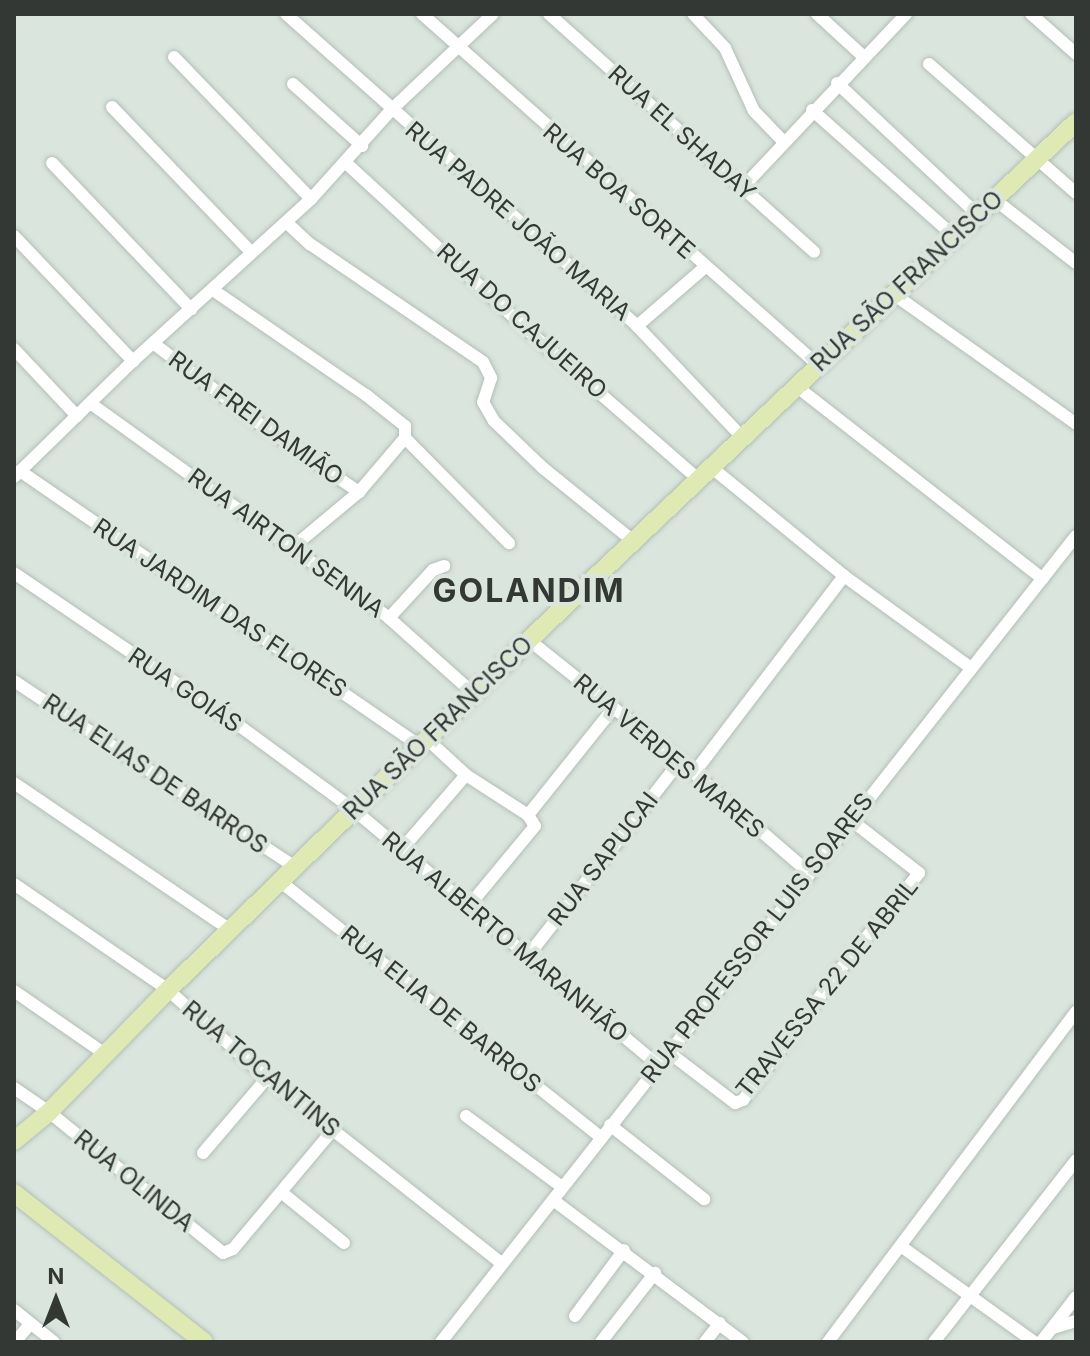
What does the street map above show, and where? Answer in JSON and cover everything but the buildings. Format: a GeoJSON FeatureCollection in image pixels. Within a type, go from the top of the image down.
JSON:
{"type":"FeatureCollection","features":[{"type":"Feature","properties":{"kind":"street","name":"RUA PADRE JOÃO MARIA"},"geometry":{"type":"LineString","coordinates":[[286,14],[637,326],[742,437]]}},
{"type":"Feature","properties":{"kind":"street","name":"RUA BOA SORTE"},"geometry":{"type":"LineString","coordinates":[[422,14],[818,365]]}},
{"type":"Feature","properties":{"kind":"street"},"geometry":{"type":"LineString","coordinates":[[18,469],[311,199],[362,146],[391,110],[455,46],[493,14]]}},
{"type":"Feature","properties":{"kind":"street","name":"RUA EL SHADAY"},"geometry":{"type":"LineString","coordinates":[[549,14],[814,252]]}},
{"type":"Feature","properties":{"kind":"street"},"geometry":{"type":"LineString","coordinates":[[693,14],[725,48],[754,111],[783,141]]}},
{"type":"Feature","properties":{"kind":"street"},"geometry":{"type":"LineString","coordinates":[[817,14],[864,57]]}},
{"type":"Feature","properties":{"kind":"street"},"geometry":{"type":"LineString","coordinates":[[743,187],[837,83],[906,14]]}},
{"type":"Feature","properties":{"kind":"street"},"geometry":{"type":"LineString","coordinates":[[1031,14],[1076,54]]}},
{"type":"Feature","properties":{"kind":"street"},"geometry":{"type":"LineString","coordinates":[[174,57],[311,199]]}},
{"type":"Feature","properties":{"kind":"street"},"geometry":{"type":"LineString","coordinates":[[929,64],[1076,193]]}},
{"type":"Feature","properties":{"kind":"street"},"geometry":{"type":"LineString","coordinates":[[837,83],[977,214]]}},
{"type":"Feature","properties":{"kind":"street"},"geometry":{"type":"LineString","coordinates":[[293,84],[362,146]]}},
{"type":"Feature","properties":{"kind":"street"},"geometry":{"type":"LineString","coordinates":[[112,107],[251,252]]}},
{"type":"Feature","properties":{"kind":"street"},"geometry":{"type":"LineString","coordinates":[[812,110],[954,236]]}},
{"type":"Feature","properties":{"kind":"street","name":"RUA SÃO FRANCISCO"},"geometry":{"type":"LineString","coordinates":[[14,1141],[49,1112],[168,990],[473,693],[1076,122]]}},
{"type":"Feature","properties":{"kind":"street"},"geometry":{"type":"LineString","coordinates":[[52,163],[191,309]]}},
{"type":"Feature","properties":{"kind":"street","name":"RUA DO CAJUEIRO"},"geometry":{"type":"LineString","coordinates":[[346,163],[533,335],[704,473],[971,668]]}},
{"type":"Feature","properties":{"kind":"street"},"geometry":{"type":"LineString","coordinates":[[994,199],[1076,263]]}},
{"type":"Feature","properties":{"kind":"street"},"geometry":{"type":"LineString","coordinates":[[286,222],[321,252],[483,362],[491,378],[483,402],[494,421],[543,468],[633,541]]}},
{"type":"Feature","properties":{"kind":"street"},"geometry":{"type":"LineString","coordinates":[[14,236],[133,361]]}},
{"type":"Feature","properties":{"kind":"street"},"geometry":{"type":"LineString","coordinates":[[637,326],[705,267]]}},
{"type":"Feature","properties":{"kind":"street"},"geometry":{"type":"LineString","coordinates":[[213,290],[366,395],[405,426],[405,438],[359,492],[293,547]]}},
{"type":"Feature","properties":{"kind":"street"},"geometry":{"type":"LineString","coordinates":[[892,293],[1076,424]]}},
{"type":"Feature","properties":{"kind":"street","name":"RUA FREI DAMIÃO"},"geometry":{"type":"LineString","coordinates":[[153,343],[246,414],[359,492]]}},
{"type":"Feature","properties":{"kind":"street"},"geometry":{"type":"LineString","coordinates":[[14,349],[77,416]]}},
{"type":"Feature","properties":{"kind":"street"},"geometry":{"type":"LineString","coordinates":[[796,386],[1043,579]]}},
{"type":"Feature","properties":{"kind":"street","name":"RUA AIRTON SENNA"},"geometry":{"type":"LineString","coordinates":[[90,403],[389,618],[473,693]]}},
{"type":"Feature","properties":{"kind":"street"},"geometry":{"type":"LineString","coordinates":[[405,438],[509,543]]}},
{"type":"Feature","properties":{"kind":"street","name":"RUA JARDIM DAS FLORES"},"geometry":{"type":"LineString","coordinates":[[18,469],[528,815]]}},
{"type":"Feature","properties":{"kind":"street","name":"RUA PROFESSOR LUIS SOARES"},"geometry":{"type":"LineString","coordinates":[[441,1342],[808,872],[1076,536]]}},
{"type":"Feature","properties":{"kind":"street"},"geometry":{"type":"LineString","coordinates":[[389,618],[433,570],[444,566]]}},
{"type":"Feature","properties":{"kind":"street","name":"RUA GOIÁS"},"geometry":{"type":"LineString","coordinates":[[14,573],[241,727],[354,810]]}},
{"type":"Feature","properties":{"kind":"street"},"geometry":{"type":"LineString","coordinates":[[694,773],[844,576]]}},
{"type":"Feature","properties":{"kind":"street","name":"RUA VERDES MARES"},"geometry":{"type":"LineString","coordinates":[[529,640],[680,761],[808,872]]}},
{"type":"Feature","properties":{"kind":"street","name":"RUA ELIAS DE BARROS"},"geometry":{"type":"LineString","coordinates":[[14,681],[295,867]]}},
{"type":"Feature","properties":{"kind":"street"},"geometry":{"type":"LineString","coordinates":[[468,907],[529,836],[535,826],[528,815],[613,709]]}},
{"type":"Feature","properties":{"kind":"street","name":"RUA SAPUCAI"},"geometry":{"type":"LineString","coordinates":[[527,957],[680,761]]}},
{"type":"Feature","properties":{"kind":"street"},"geometry":{"type":"LineString","coordinates":[[401,850],[466,775]]}},
{"type":"Feature","properties":{"kind":"street"},"geometry":{"type":"LineString","coordinates":[[14,783],[230,930]]}},
{"type":"Feature","properties":{"kind":"street","name":"RUA ALBERTO MARANHÃO"},"geometry":{"type":"LineString","coordinates":[[354,810],[657,1064]]}},
{"type":"Feature","properties":{"kind":"street","name":"TRAVESSA 22 DE ABRIL"},"geometry":{"type":"LineString","coordinates":[[667,1051],[735,1103],[743,1100],[838,972],[919,873],[851,820]]}},
{"type":"Feature","properties":{"kind":"street","name":"RUA ELIA DE BARROS"},"geometry":{"type":"LineString","coordinates":[[281,882],[601,1137]]}},
{"type":"Feature","properties":{"kind":"street","name":"RUA TOCANTINS"},"geometry":{"type":"LineString","coordinates":[[14,884],[168,990],[267,1078],[501,1263]]}},
{"type":"Feature","properties":{"kind":"street"},"geometry":{"type":"LineString","coordinates":[[14,991],[105,1054]]}},
{"type":"Feature","properties":{"kind":"street"},"geometry":{"type":"LineString","coordinates":[[828,1342],[1076,1012]]}},
{"type":"Feature","properties":{"kind":"street"},"geometry":{"type":"LineString","coordinates":[[203,1153],[267,1078]]}},
{"type":"Feature","properties":{"kind":"street","name":"RUA OLINDA"},"geometry":{"type":"LineString","coordinates":[[14,1088],[49,1112],[225,1253],[233,1249],[281,1192]]}},
{"type":"Feature","properties":{"kind":"street"},"geometry":{"type":"LineString","coordinates":[[466,1116],[562,1187]]}},
{"type":"Feature","properties":{"kind":"street"},"geometry":{"type":"LineString","coordinates":[[610,1125],[704,1199]]}},
{"type":"Feature","properties":{"kind":"street"},"geometry":{"type":"LineString","coordinates":[[333,1130],[281,1192],[344,1243]]}},
{"type":"Feature","properties":{"kind":"street"},"geometry":{"type":"LineString","coordinates":[[934,1342],[1076,1160]]}},
{"type":"Feature","properties":{"kind":"street"},"geometry":{"type":"LineString","coordinates":[[14,1193],[204,1342]]}},
{"type":"Feature","properties":{"kind":"street"},"geometry":{"type":"LineString","coordinates":[[553,1200],[655,1273],[743,1342]]}},
{"type":"Feature","properties":{"kind":"street"},"geometry":{"type":"LineString","coordinates":[[902,1247],[1034,1342]]}},
{"type":"Feature","properties":{"kind":"street"},"geometry":{"type":"LineString","coordinates":[[575,1316],[624,1250]]}},
{"type":"Feature","properties":{"kind":"street"},"geometry":{"type":"LineString","coordinates":[[601,1342],[655,1273]]}},
{"type":"Feature","properties":{"kind":"street"},"geometry":{"type":"LineString","coordinates":[[1041,1342],[1076,1297]]}},
{"type":"Feature","properties":{"kind":"street"},"geometry":{"type":"LineString","coordinates":[[14,1310],[54,1342]]}},
{"type":"Feature","properties":{"kind":"street"},"geometry":{"type":"LineString","coordinates":[[1053,1328],[1076,1321]]}},
{"type":"Feature","properties":{"kind":"street"},"geometry":{"type":"LineString","coordinates":[[705,1342],[720,1323]]}},
{"type":"Feature","properties":{"kind":"street"},"geometry":{"type":"LineString","coordinates":[[15,1342],[30,1324]]}},
{"type":"Feature","properties":{"kind":"district","name":"GOLANDIM"},"geometry":{"type":"Point","coordinates":[529,591]}}]}
